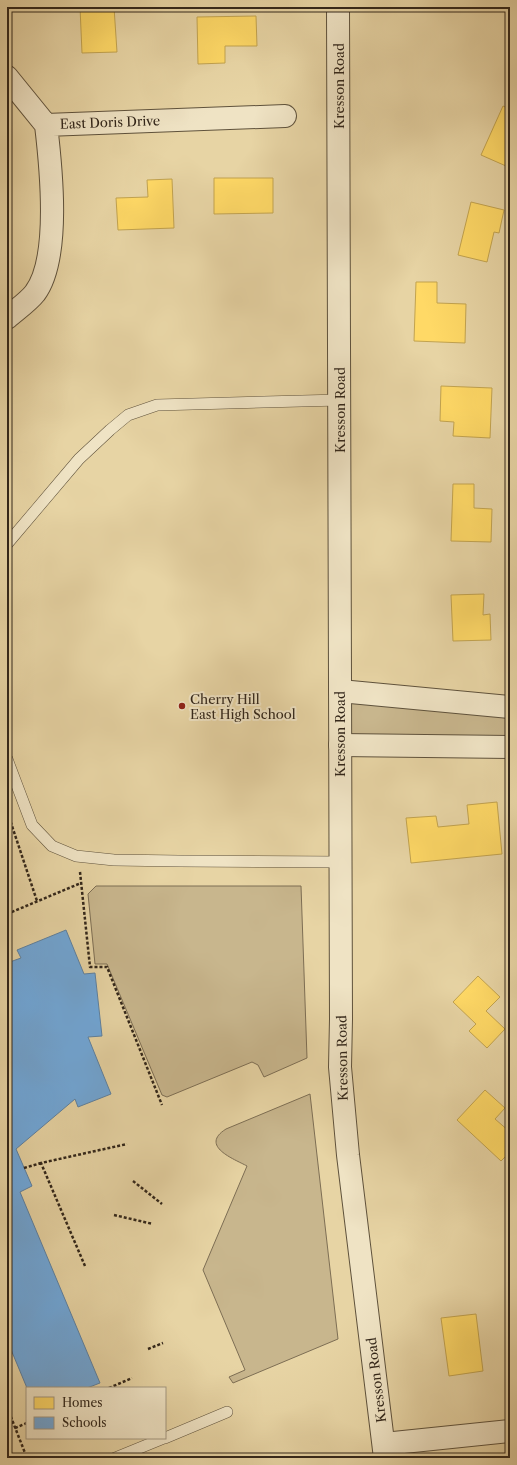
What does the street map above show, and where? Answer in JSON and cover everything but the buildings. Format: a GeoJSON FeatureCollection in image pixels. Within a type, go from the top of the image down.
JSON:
{"type":"FeatureCollection","features":[{"type":"Feature","properties":{"kind":"street","name":"Kresson Road"},"geometry":{"type":"LineString","coordinates":[[338,7],[341,862],[340,1067],[354,1212],[384,1451]]}},
{"type":"Feature","properties":{"kind":"street"},"geometry":{"type":"LineString","coordinates":[[7,77],[46,125]]}},
{"type":"Feature","properties":{"kind":"street","name":"East Doris Drive"},"geometry":{"type":"LineString","coordinates":[[7,318],[35,293],[44,272],[51,237],[53,183],[46,125],[285,116]]}},
{"type":"Feature","properties":{"kind":"street"},"geometry":{"type":"LineString","coordinates":[[340,691],[510,708]]}},
{"type":"Feature","properties":{"kind":"street"},"geometry":{"type":"LineString","coordinates":[[340,745],[510,747]]}},
{"type":"Feature","properties":{"kind":"street"},"geometry":{"type":"LineString","coordinates":[[384,1451],[510,1432]]}},
{"type":"Feature","properties":{"kind":"lane"},"geometry":{"type":"LineString","coordinates":[[7,544],[79,459],[128,415],[157,405],[340,400]]}},
{"type":"Feature","properties":{"kind":"lane"},"geometry":{"type":"LineString","coordinates":[[7,759],[32,825],[52,846],[76,856],[114,860],[341,862]]}},
{"type":"Feature","properties":{"kind":"lane"},"geometry":{"type":"LineString","coordinates":[[166,1437],[227,1412]]}},
{"type":"Feature","properties":{"kind":"lane"},"geometry":{"type":"LineString","coordinates":[[115,1458],[162,1439]]}},
{"type":"Feature","properties":{"kind":"path"},"geometry":{"type":"LineString","coordinates":[[7,821],[10,820],[37,901]]}},
{"type":"Feature","properties":{"kind":"path"},"geometry":{"type":"LineString","coordinates":[[80,872],[90,967],[107,967],[162,1105]]}},
{"type":"Feature","properties":{"kind":"path"},"geometry":{"type":"LineString","coordinates":[[7,914],[81,884]]}},
{"type":"Feature","properties":{"kind":"path"},"geometry":{"type":"LineString","coordinates":[[7,958],[9,963]]}},
{"type":"Feature","properties":{"kind":"path"},"geometry":{"type":"LineString","coordinates":[[24,1168],[127,1144]]}},
{"type":"Feature","properties":{"kind":"path"},"geometry":{"type":"LineString","coordinates":[[41,1163],[85,1266]]}},
{"type":"Feature","properties":{"kind":"path"},"geometry":{"type":"LineString","coordinates":[[133,1181],[162,1204]]}},
{"type":"Feature","properties":{"kind":"path"},"geometry":{"type":"LineString","coordinates":[[114,1215],[153,1224]]}},
{"type":"Feature","properties":{"kind":"path"},"geometry":{"type":"LineString","coordinates":[[148,1349],[163,1343]]}},
{"type":"Feature","properties":{"kind":"path"},"geometry":{"type":"LineString","coordinates":[[111,1387],[132,1378]]}},
{"type":"Feature","properties":{"kind":"path"},"geometry":{"type":"LineString","coordinates":[[7,1407],[28,1458]]}},
{"type":"Feature","properties":{"kind":"path"},"geometry":{"type":"LineString","coordinates":[[7,1425],[13,1422]]}},
{"type":"Feature","properties":{"kind":"path"},"geometry":{"type":"LineString","coordinates":[[16,1428],[26,1423]]}},
{"type":"Feature","properties":{"kind":"shaded area"},"geometry":{"type":"Polygon","coordinates":[[[340,691],[510,707],[510,747],[340,745],[340,691]]]}},
{"type":"Feature","properties":{"kind":"shaded area"},"geometry":{"type":"Polygon","coordinates":[[[96,886],[301,886],[307,1058],[264,1077],[258,1065],[252,1062],[167,1097],[162,1095],[107,964],[95,964],[88,894],[96,886]]]}},
{"type":"Feature","properties":{"kind":"shaded area"},"geometry":{"type":"Polygon","coordinates":[[[310,1094],[338,1339],[233,1383],[229,1377],[245,1370],[203,1270],[247,1166],[228,1156],[217,1146],[216,1141],[219,1135],[226,1129],[310,1094]]]}},
{"type":"Feature","properties":{"kind":"place","name":"Cherry Hill East High School"},"geometry":{"type":"Point","coordinates":[182,706]}}]}
